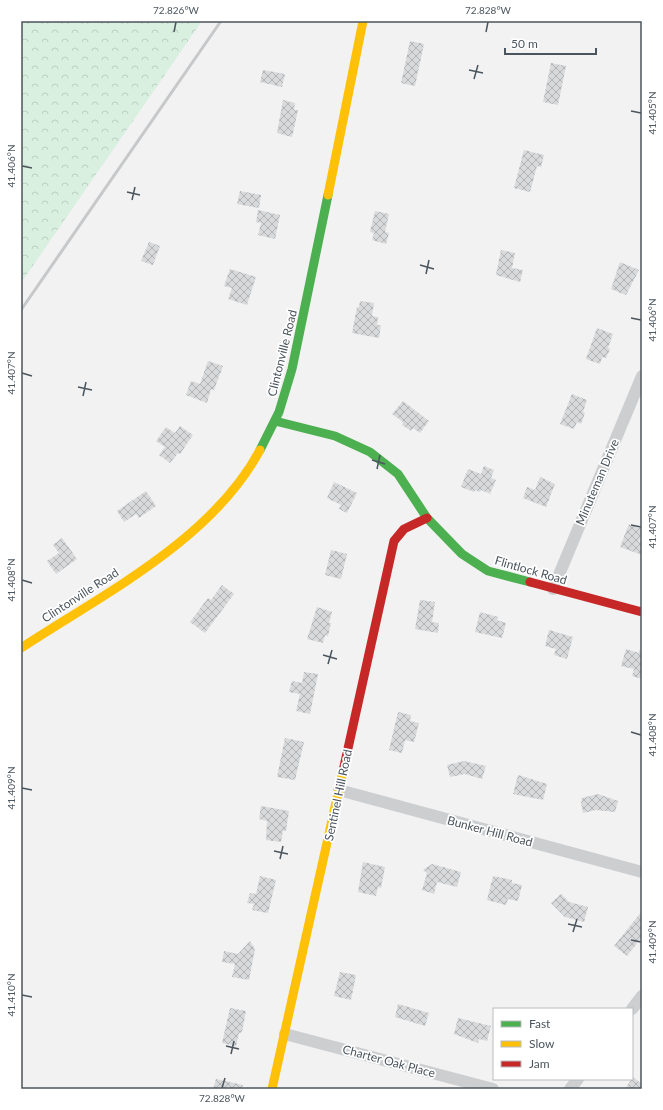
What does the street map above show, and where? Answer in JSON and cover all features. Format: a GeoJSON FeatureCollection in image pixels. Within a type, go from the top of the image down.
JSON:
{"type":"FeatureCollection","features":[{"type":"Feature","properties":{"kind":"street","name":"Clintonville Road"},"geometry":{"type":"LineString","coordinates":[[21,648],[148,565],[190,535],[221,504],[243,478],[261,450],[275,421],[289,382],[363,21]]}},
{"type":"Feature","properties":{"kind":"street","name":"Minuteman Drive"},"geometry":{"type":"LineString","coordinates":[[553,589],[642,376]]}},
{"type":"Feature","properties":{"kind":"street","name":"Flintlock Road"},"geometry":{"type":"LineString","coordinates":[[275,421],[335,436],[370,452],[398,474],[427,518],[462,554],[488,571],[642,612]]}},
{"type":"Feature","properties":{"kind":"street","name":"Sentinel Hill Road"},"geometry":{"type":"LineString","coordinates":[[272,1089],[394,541],[404,529],[427,518]]}},
{"type":"Feature","properties":{"kind":"street","name":"Bunker Hill Road"},"geometry":{"type":"LineString","coordinates":[[339,790],[642,872]]}},
{"type":"Feature","properties":{"kind":"street"},"geometry":{"type":"LineString","coordinates":[[633,1008],[642,996]]}},
{"type":"Feature","properties":{"kind":"street","name":"Charter Oak Place"},"geometry":{"type":"LineString","coordinates":[[285,1034],[493,1089]]}},
{"type":"Feature","properties":{"kind":"street"},"geometry":{"type":"LineString","coordinates":[[570,1089],[577,1080]]}},
{"type":"Feature","properties":{"kind":"green space"},"geometry":{"type":"Polygon","coordinates":[[[21,21],[202,21],[21,283],[21,21]]]}},
{"type":"Feature","properties":{"kind":"building"},"geometry":{"type":"Polygon","coordinates":[[[410,41],[424,44],[415,86],[401,83],[410,41]]]}},
{"type":"Feature","properties":{"kind":"building"},"geometry":{"type":"Polygon","coordinates":[[[551,63],[566,66],[558,105],[543,102],[551,63]]]}},
{"type":"Feature","properties":{"kind":"building"},"geometry":{"type":"Polygon","coordinates":[[[263,70],[285,74],[282,87],[260,82],[263,70]]]}},
{"type":"Feature","properties":{"kind":"building"},"geometry":{"type":"Polygon","coordinates":[[[283,100],[295,103],[294,110],[298,110],[292,137],[277,133],[283,100]]]}},
{"type":"Feature","properties":{"kind":"building"},"geometry":{"type":"Polygon","coordinates":[[[524,150],[544,155],[541,167],[537,166],[530,192],[514,188],[524,150]]]}},
{"type":"Feature","properties":{"kind":"building"},"geometry":{"type":"Polygon","coordinates":[[[240,191],[261,195],[259,208],[237,204],[240,191]]]}},
{"type":"Feature","properties":{"kind":"building"},"geometry":{"type":"Polygon","coordinates":[[[258,210],[280,215],[275,239],[258,235],[261,223],[256,222],[258,210]]]}},
{"type":"Feature","properties":{"kind":"building"},"geometry":{"type":"Polygon","coordinates":[[[375,211],[389,214],[385,232],[389,233],[386,244],[372,240],[374,233],[370,232],[375,211]]]}},
{"type":"Feature","properties":{"kind":"building"},"geometry":{"type":"Polygon","coordinates":[[[149,242],[160,246],[153,265],[141,261],[149,242]]]}},
{"type":"Feature","properties":{"kind":"building"},"geometry":{"type":"Polygon","coordinates":[[[501,250],[515,253],[512,268],[523,270],[520,282],[496,275],[501,250]]]}},
{"type":"Feature","properties":{"kind":"building"},"geometry":{"type":"Polygon","coordinates":[[[620,262],[639,270],[626,295],[611,289],[620,262]]]}},
{"type":"Feature","properties":{"kind":"building"},"geometry":{"type":"Polygon","coordinates":[[[230,269],[256,277],[247,305],[228,299],[232,288],[224,286],[230,269]]]}},
{"type":"Feature","properties":{"kind":"building"},"geometry":{"type":"Polygon","coordinates":[[[360,301],[374,303],[372,316],[378,317],[377,325],[381,325],[379,338],[352,333],[357,307],[359,307],[360,301]]]}},
{"type":"Feature","properties":{"kind":"building"},"geometry":{"type":"Polygon","coordinates":[[[597,328],[613,334],[608,348],[610,349],[606,358],[602,357],[600,364],[586,359],[597,328]]]}},
{"type":"Feature","properties":{"kind":"building"},"geometry":{"type":"Polygon","coordinates":[[[208,361],[223,366],[214,390],[211,389],[207,403],[186,395],[191,381],[200,384],[208,361]]]}},
{"type":"Feature","properties":{"kind":"building"},"geometry":{"type":"Polygon","coordinates":[[[572,394],[587,400],[583,412],[585,413],[581,424],[577,422],[574,429],[560,424],[572,394]]]}},
{"type":"Feature","properties":{"kind":"building"},"geometry":{"type":"Polygon","coordinates":[[[403,401],[429,421],[420,433],[413,428],[411,431],[402,425],[403,422],[392,414],[403,401]]]}},
{"type":"Feature","properties":{"kind":"building"},"geometry":{"type":"Polygon","coordinates":[[[180,426],[193,435],[180,454],[178,453],[170,463],[159,455],[165,447],[156,441],[166,427],[175,433],[180,426]]]}},
{"type":"Feature","properties":{"kind":"building"},"geometry":{"type":"Polygon","coordinates":[[[484,466],[494,470],[491,478],[496,480],[490,494],[481,490],[480,492],[475,490],[474,492],[461,487],[468,469],[481,474],[484,466]]]}},
{"type":"Feature","properties":{"kind":"building"},"geometry":{"type":"Polygon","coordinates":[[[540,477],[555,484],[546,507],[523,498],[527,487],[535,490],[540,477]]]}},
{"type":"Feature","properties":{"kind":"building"},"geometry":{"type":"Polygon","coordinates":[[[334,482],[357,493],[347,513],[339,509],[341,505],[327,498],[334,482]]]}},
{"type":"Feature","properties":{"kind":"building"},"geometry":{"type":"Polygon","coordinates":[[[146,491],[156,506],[139,518],[136,514],[124,522],[117,511],[146,491]]]}},
{"type":"Feature","properties":{"kind":"building"},"geometry":{"type":"Polygon","coordinates":[[[629,524],[642,529],[639,542],[642,543],[642,555],[620,547],[629,524]]]}},
{"type":"Feature","properties":{"kind":"building"},"geometry":{"type":"Polygon","coordinates":[[[62,538],[77,559],[56,574],[47,561],[59,553],[53,545],[62,538]]]}},
{"type":"Feature","properties":{"kind":"building"},"geometry":{"type":"Polygon","coordinates":[[[331,550],[347,554],[341,579],[325,575],[331,550]]]}},
{"type":"Feature","properties":{"kind":"building"},"geometry":{"type":"Polygon","coordinates":[[[222,585],[234,594],[205,633],[190,622],[208,598],[211,600],[222,585]]]}},
{"type":"Feature","properties":{"kind":"building"},"geometry":{"type":"Polygon","coordinates":[[[420,600],[435,602],[432,622],[439,623],[438,633],[415,629],[420,600]]]}},
{"type":"Feature","properties":{"kind":"building"},"geometry":{"type":"Polygon","coordinates":[[[317,607],[332,612],[328,636],[325,635],[323,643],[307,639],[317,607]]]}},
{"type":"Feature","properties":{"kind":"building"},"geometry":{"type":"Polygon","coordinates":[[[480,612],[498,617],[497,620],[506,623],[502,638],[475,632],[480,612]]]}},
{"type":"Feature","properties":{"kind":"building"},"geometry":{"type":"Polygon","coordinates":[[[549,630],[573,637],[567,659],[554,655],[556,649],[545,646],[549,630]]]}},
{"type":"Feature","properties":{"kind":"building"},"geometry":{"type":"Polygon","coordinates":[[[626,649],[639,653],[639,650],[642,651],[642,679],[632,676],[634,669],[621,666],[626,649]]]}},
{"type":"Feature","properties":{"kind":"building"},"geometry":{"type":"Polygon","coordinates":[[[304,672],[318,674],[310,714],[296,711],[300,694],[289,692],[292,681],[302,683],[304,672]]]}},
{"type":"Feature","properties":{"kind":"building"},"geometry":{"type":"Polygon","coordinates":[[[398,712],[411,715],[410,721],[419,723],[414,742],[405,740],[402,753],[389,750],[398,712]]]}},
{"type":"Feature","properties":{"kind":"building"},"geometry":{"type":"Polygon","coordinates":[[[285,738],[304,742],[295,780],[277,777],[285,738]]]}},
{"type":"Feature","properties":{"kind":"building"},"geometry":{"type":"Polygon","coordinates":[[[464,761],[486,766],[482,779],[465,774],[450,777],[447,765],[464,761]]]}},
{"type":"Feature","properties":{"kind":"building"},"geometry":{"type":"Polygon","coordinates":[[[518,775],[547,784],[543,800],[513,794],[518,775]]]}},
{"type":"Feature","properties":{"kind":"building"},"geometry":{"type":"Polygon","coordinates":[[[598,794],[618,801],[615,812],[596,810],[583,813],[581,803],[582,798],[598,794]]]}},
{"type":"Feature","properties":{"kind":"building"},"geometry":{"type":"Polygon","coordinates":[[[261,806],[289,811],[286,831],[283,831],[281,842],[266,840],[267,821],[259,819],[261,806]]]}},
{"type":"Feature","properties":{"kind":"building"},"geometry":{"type":"Polygon","coordinates":[[[363,862],[385,867],[381,888],[378,887],[376,896],[358,892],[363,862]]]}},
{"type":"Feature","properties":{"kind":"building"},"geometry":{"type":"Polygon","coordinates":[[[432,864],[461,872],[457,887],[437,882],[434,894],[422,890],[427,873],[423,870],[432,864]]]}},
{"type":"Feature","properties":{"kind":"building"},"geometry":{"type":"Polygon","coordinates":[[[260,876],[276,880],[268,913],[252,910],[254,904],[247,903],[250,893],[256,894],[260,876]]]}},
{"type":"Feature","properties":{"kind":"building"},"geometry":{"type":"Polygon","coordinates":[[[493,876],[512,880],[512,883],[522,885],[518,901],[508,899],[506,905],[487,900],[493,876]]]}},
{"type":"Feature","properties":{"kind":"building"},"geometry":{"type":"Polygon","coordinates":[[[561,894],[569,902],[588,907],[584,922],[565,917],[551,903],[561,894]]]}},
{"type":"Feature","properties":{"kind":"building"},"geometry":{"type":"Polygon","coordinates":[[[642,911],[642,937],[627,956],[614,946],[642,911]]]}},
{"type":"Feature","properties":{"kind":"building"},"geometry":{"type":"Polygon","coordinates":[[[250,941],[255,949],[249,980],[232,977],[235,964],[222,962],[224,951],[238,954],[250,941]]]}},
{"type":"Feature","properties":{"kind":"building"},"geometry":{"type":"Polygon","coordinates":[[[340,972],[356,975],[351,1000],[334,996],[340,972]]]}},
{"type":"Feature","properties":{"kind":"building"},"geometry":{"type":"Polygon","coordinates":[[[398,1004],[429,1013],[425,1026],[395,1017],[398,1004]]]}},
{"type":"Feature","properties":{"kind":"building"},"geometry":{"type":"Polygon","coordinates":[[[230,1008],[246,1011],[242,1032],[239,1033],[236,1046],[222,1043],[230,1008]]]}},
{"type":"Feature","properties":{"kind":"building"},"geometry":{"type":"Polygon","coordinates":[[[458,1018],[491,1026],[487,1041],[479,1039],[478,1043],[454,1034],[458,1018]]]}},
{"type":"Feature","properties":{"kind":"building"},"geometry":{"type":"Polygon","coordinates":[[[633,1077],[642,1084],[642,1089],[625,1089],[631,1080],[633,1080],[633,1077]]]}},
{"type":"Feature","properties":{"kind":"building"},"geometry":{"type":"Polygon","coordinates":[[[216,1079],[243,1085],[242,1089],[213,1089],[216,1079]]]}},
{"type":"Feature","properties":{"kind":"railway"},"geometry":{"type":"LineString","coordinates":[[21,310],[221,21]]}},
{"type":"Feature","properties":{"kind":"traffic: fast"},"geometry":{"type":"LineString","coordinates":[[260,450],[279,412],[292,369],[328,195]]}},
{"type":"Feature","properties":{"kind":"traffic: fast"},"geometry":{"type":"LineString","coordinates":[[275,421],[335,436],[370,452],[398,474],[427,518],[462,554],[488,571],[530,582]]}},
{"type":"Feature","properties":{"kind":"traffic: slow"},"geometry":{"type":"LineString","coordinates":[[328,195],[363,21]]}},
{"type":"Feature","properties":{"kind":"traffic: slow"},"geometry":{"type":"LineString","coordinates":[[21,648],[120,585],[185,538],[214,511],[239,482],[260,450]]}},
{"type":"Feature","properties":{"kind":"traffic: slow"},"geometry":{"type":"LineString","coordinates":[[272,1089],[343,771]]}},
{"type":"Feature","properties":{"kind":"traffic: jam"},"geometry":{"type":"LineString","coordinates":[[343,771],[394,541],[404,529],[427,518]]}},
{"type":"Feature","properties":{"kind":"traffic: jam"},"geometry":{"type":"LineString","coordinates":[[530,582],[642,612]]}}]}
